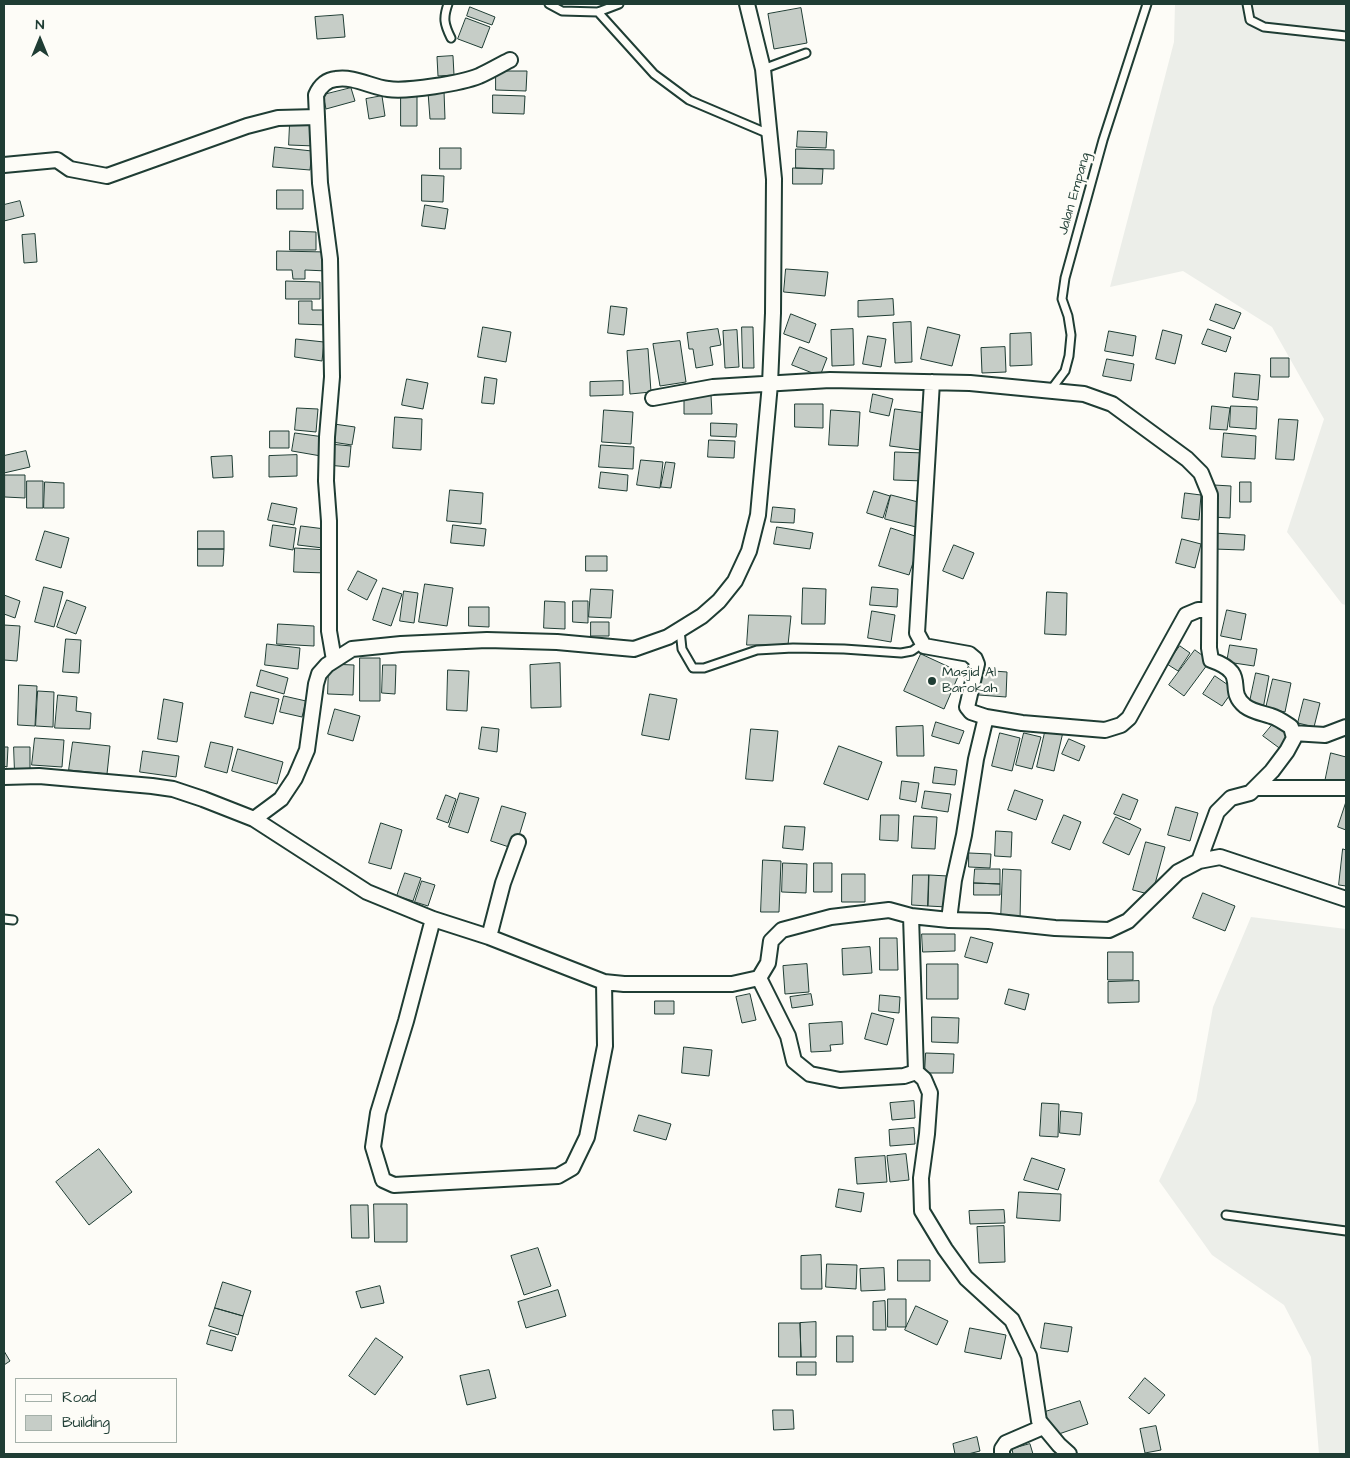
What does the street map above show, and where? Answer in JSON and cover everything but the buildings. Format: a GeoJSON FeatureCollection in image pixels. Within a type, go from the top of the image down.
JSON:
{"type":"FeatureCollection","features":[{"type":"Feature","properties":{"kind":"street"},"geometry":{"type":"LineString","coordinates":[[254,819],[281,799],[295,778],[307,750],[316,684],[320,674],[334,660],[352,649],[400,644],[487,640],[557,642],[634,649],[668,637],[702,616],[719,601],[735,581],[749,551],[758,515],[770,384],[773,313],[774,178],[762,69],[747,4]]}},
{"type":"Feature","properties":{"kind":"street"},"geometry":{"type":"LineString","coordinates":[[334,660],[329,631],[329,530],[326,481],[327,437],[332,377],[330,259],[320,183],[316,95],[320,87],[327,81],[337,78],[389,90],[430,87],[478,77],[510,60]]}},
{"type":"Feature","properties":{"kind":"street"},"geometry":{"type":"LineString","coordinates":[[4,165],[57,160],[70,170],[107,176],[247,126],[278,118],[317,117]]}},
{"type":"Feature","properties":{"kind":"street"},"geometry":{"type":"LineString","coordinates":[[653,398],[713,387],[830,380],[970,383],[1084,394],[1112,404],[1187,459],[1201,473],[1210,495],[1209,648],[1211,660],[1222,664],[1232,671],[1236,682],[1235,690],[1238,698],[1245,706],[1254,712],[1271,716],[1291,727],[1294,738],[1288,751],[1250,794],[1231,798],[1218,812],[1199,860]]}},
{"type":"Feature","properties":{"kind":"street"},"geometry":{"type":"LineString","coordinates":[[932,382],[917,633],[924,646],[969,654],[975,659],[977,664],[967,707],[971,712],[986,717],[1082,729],[1104,730],[1121,725],[1129,718],[1186,615],[1198,610],[1209,610]]}},
{"type":"Feature","properties":{"kind":"street"},"geometry":{"type":"LineString","coordinates":[[949,920],[954,880],[964,835],[976,759],[986,717]]}},
{"type":"Feature","properties":{"kind":"street"},"geometry":{"type":"LineString","coordinates":[[1293,733],[1325,735],[1346,727]]}},
{"type":"Feature","properties":{"kind":"street"},"geometry":{"type":"LineString","coordinates":[[4,777],[39,776],[173,789],[254,819],[367,892],[433,919],[489,937],[604,982],[624,984],[732,984],[759,978],[768,962],[771,941],[782,930],[831,917],[890,910],[911,916],[949,920],[990,921],[1055,928],[1109,930],[1128,921],[1178,872],[1199,860],[1220,857],[1346,899]]}},
{"type":"Feature","properties":{"kind":"street"},"geometry":{"type":"LineString","coordinates":[[1255,788],[1346,788]]}},
{"type":"Feature","properties":{"kind":"street"},"geometry":{"type":"LineString","coordinates":[[489,937],[503,883],[518,842]]}},
{"type":"Feature","properties":{"kind":"street"},"geometry":{"type":"LineString","coordinates":[[911,916],[916,1072],[924,1079],[930,1093],[921,1178],[922,1211],[945,1249],[966,1278],[1012,1320],[1029,1356],[1039,1421],[1069,1454]]}},
{"type":"Feature","properties":{"kind":"street"},"geometry":{"type":"LineString","coordinates":[[433,919],[406,1021],[378,1113],[373,1147],[383,1180],[394,1185],[558,1176],[572,1168],[587,1137],[605,1046],[604,982]]}},
{"type":"Feature","properties":{"kind":"street"},"geometry":{"type":"LineString","coordinates":[[759,978],[788,1036],[794,1061],[810,1074],[840,1080],[904,1076],[916,1072]]}},
{"type":"Feature","properties":{"kind":"street"},"geometry":{"type":"LineString","coordinates":[[1002,1454],[1002,1449],[1006,1443],[1043,1427]]}},
{"type":"Feature","properties":{"kind":"lane"},"geometry":{"type":"LineString","coordinates":[[448,4],[444,16],[446,29],[451,38]]}},
{"type":"Feature","properties":{"kind":"lane"},"geometry":{"type":"LineString","coordinates":[[549,4],[562,11],[598,12],[619,4]]}},
{"type":"Feature","properties":{"kind":"lane","name":"Jalan Empang"},"geometry":{"type":"LineString","coordinates":[[1050,391],[1065,371],[1069,356],[1071,335],[1068,316],[1062,299],[1065,278],[1100,149],[1147,4]]}},
{"type":"Feature","properties":{"kind":"lane"},"geometry":{"type":"LineString","coordinates":[[1247,4],[1250,20],[1264,27],[1346,36]]}},
{"type":"Feature","properties":{"kind":"lane"},"geometry":{"type":"LineString","coordinates":[[598,12],[654,74],[682,95],[707,108],[769,134]]}},
{"type":"Feature","properties":{"kind":"lane"},"geometry":{"type":"LineString","coordinates":[[762,69],[806,53]]}},
{"type":"Feature","properties":{"kind":"lane"},"geometry":{"type":"LineString","coordinates":[[680,630],[682,650],[692,668],[704,668],[757,650],[810,649],[901,653],[912,650],[922,644]]}},
{"type":"Feature","properties":{"kind":"lane"},"geometry":{"type":"LineString","coordinates":[[4,918],[14,920]]}},
{"type":"Feature","properties":{"kind":"lane"},"geometry":{"type":"LineString","coordinates":[[1226,1215],[1346,1231]]}},
{"type":"Feature","properties":{"kind":"shaded area"},"geometry":{"type":"Polygon","coordinates":[[[1175,4],[1346,4],[1346,605],[1342,604],[1287,532],[1324,419],[1272,327],[1183,271],[1110,287],[1174,42],[1175,4]]]}},
{"type":"Feature","properties":{"kind":"shaded area"},"geometry":{"type":"Polygon","coordinates":[[[1251,917],[1346,929],[1346,1454],[1319,1454],[1311,1357],[1284,1305],[1212,1255],[1159,1181],[1196,1101],[1213,1007],[1251,917]]]}},
{"type":"Feature","properties":{"kind":"place","name":"Masjid Al Barokah"},"geometry":{"type":"Point","coordinates":[932,681]}}]}
